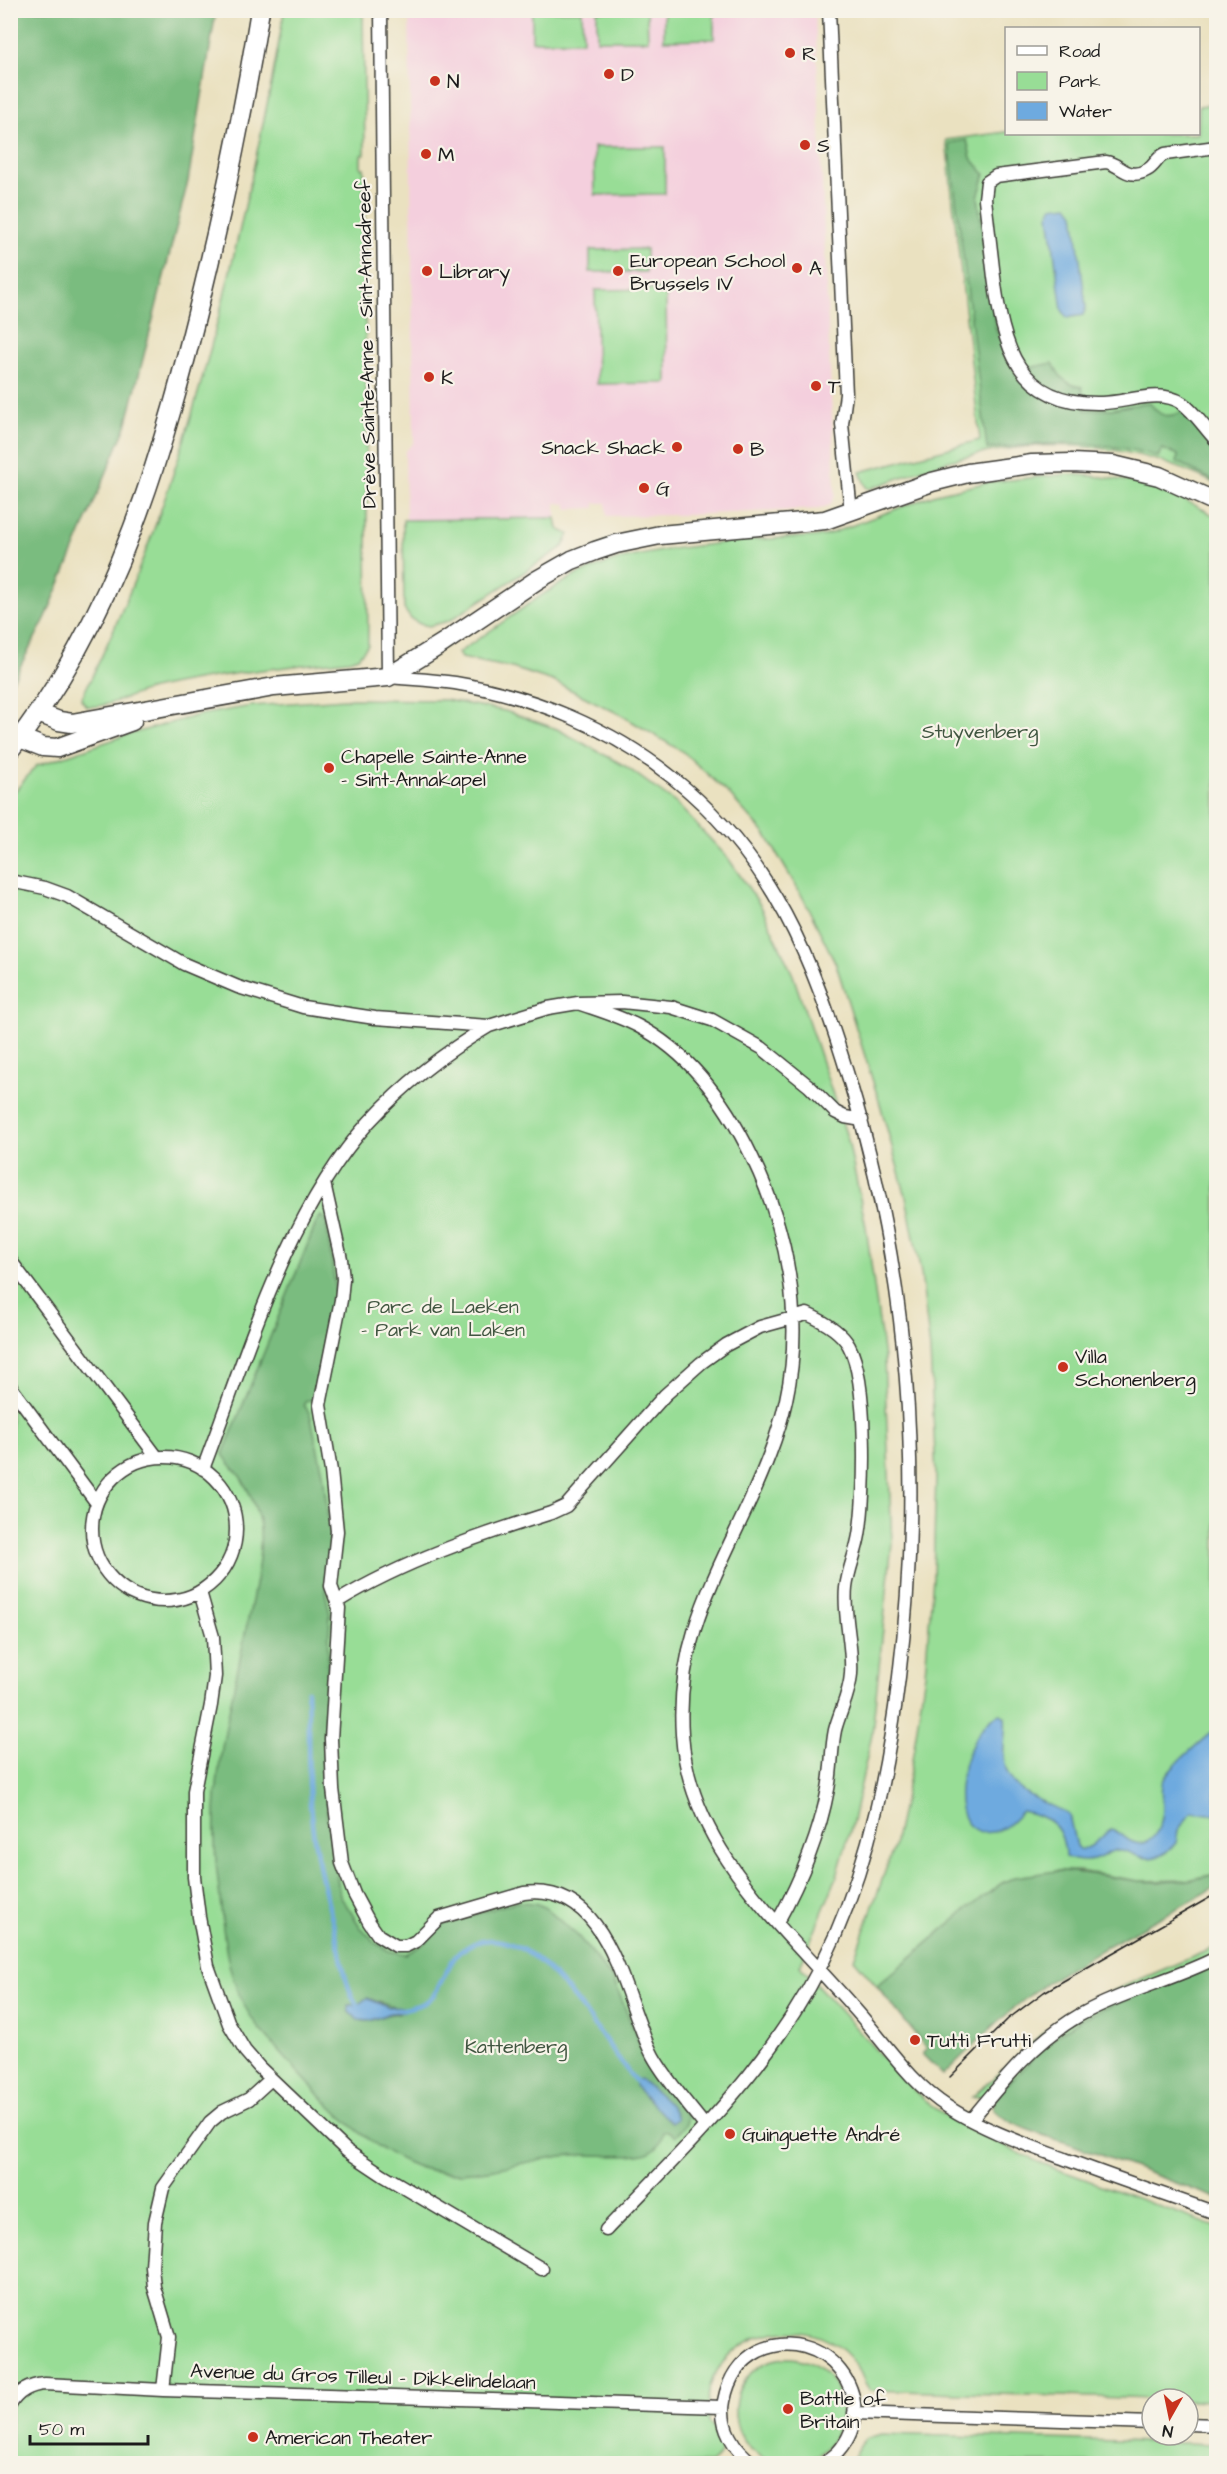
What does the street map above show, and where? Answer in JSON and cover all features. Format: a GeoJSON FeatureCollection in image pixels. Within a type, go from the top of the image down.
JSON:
{"type":"FeatureCollection","features":[{"type":"Feature","properties":{"kind":"street"},"geometry":{"type":"LineString","coordinates":[[15,744],[39,713],[65,672],[90,624],[122,554],[151,475],[186,358],[220,219],[260,10]]}},
{"type":"Feature","properties":{"kind":"street","name":"Drève Sainte-Anne - Sint-Annadreef"},"geometry":{"type":"LineString","coordinates":[[381,10],[388,677]]}},
{"type":"Feature","properties":{"kind":"street"},"geometry":{"type":"LineString","coordinates":[[829,10],[846,394],[842,424],[851,513]]}},
{"type":"Feature","properties":{"kind":"street"},"geometry":{"type":"LineString","coordinates":[[1216,147],[1160,156],[1151,168],[1139,173],[1123,171],[1112,162],[1106,162],[996,176],[987,182],[984,199],[1001,324],[1011,351],[1032,382],[1051,395],[1086,402],[1168,397],[1184,404],[1216,440]]}},
{"type":"Feature","properties":{"kind":"street"},"geometry":{"type":"LineString","coordinates":[[388,677],[443,644],[537,580],[572,560],[616,544],[660,535],[818,522],[851,513],[888,497],[950,477],[1010,466],[1055,462],[1113,465],[1137,470],[1170,480],[1216,501]]}},
{"type":"Feature","properties":{"kind":"street"},"geometry":{"type":"LineString","coordinates":[[39,713],[59,721],[72,723],[274,687],[388,677],[450,682],[526,700],[567,716],[643,756],[697,799],[750,857],[790,920],[809,960],[862,1120],[885,1216],[900,1302],[910,1420],[911,1532],[897,1697],[884,1782],[873,1829],[855,1884],[819,1971],[773,2047],[731,2099],[606,2230]]}},
{"type":"Feature","properties":{"kind":"street"},"geometry":{"type":"LineString","coordinates":[[15,744],[57,748],[167,707]]}},
{"type":"Feature","properties":{"kind":"street"},"geometry":{"type":"LineString","coordinates":[[10,881],[45,888],[67,896],[184,964],[269,997],[340,1014],[489,1026]]}},
{"type":"Feature","properties":{"kind":"street"},"geometry":{"type":"LineString","coordinates":[[203,1469],[281,1264],[324,1183],[368,1124],[389,1102],[447,1053],[489,1026],[548,1008],[578,1003],[622,1002],[670,1007],[712,1020],[744,1036],[779,1060],[835,1112],[845,1117],[862,1120]]}},
{"type":"Feature","properties":{"kind":"street"},"geometry":{"type":"LineString","coordinates":[[578,1003],[638,1026],[664,1042],[709,1086],[746,1144],[762,1177],[783,1247],[794,1317],[792,1365],[786,1400],[764,1470],[698,1615],[687,1652],[681,1716],[682,1739],[687,1770],[695,1797],[707,1823],[733,1869],[777,1923],[915,2080],[946,2106],[971,2120],[1049,2153],[1216,2213]]}},
{"type":"Feature","properties":{"kind":"street"},"geometry":{"type":"LineString","coordinates":[[324,1183],[343,1279],[341,1300],[320,1405],[336,1511],[336,1549],[331,1586],[338,1601],[331,1739],[333,1789],[342,1863],[361,1909],[378,1935],[387,1942],[406,1946],[416,1941],[439,1918],[524,1893],[551,1893],[577,1907],[596,1925],[609,1947],[653,2056],[705,2127]]}},
{"type":"Feature","properties":{"kind":"street"},"geometry":{"type":"LineString","coordinates":[[10,1260],[157,1457]]}},
{"type":"Feature","properties":{"kind":"street"},"geometry":{"type":"LineString","coordinates":[[338,1601],[378,1579],[442,1551],[567,1506],[665,1395],[701,1364],[743,1335],[776,1321],[807,1314],[819,1320],[845,1340],[852,1351],[862,1407],[863,1465],[860,1532],[845,1598],[851,1677],[836,1728],[829,1786],[821,1826],[803,1875],[777,1923]]}},
{"type":"Feature","properties":{"kind":"street"},"geometry":{"type":"LineString","coordinates":[[10,1386],[96,1502]]}},
{"type":"Feature","properties":{"kind":"street"},"geometry":{"type":"LineString","coordinates":[[157,1457],[173,1458],[203,1469],[220,1484],[229,1498],[236,1528],[231,1556],[225,1568],[200,1592],[179,1600],[157,1601],[142,1598],[116,1584],[106,1573],[97,1557],[92,1539],[92,1521],[96,1502],[106,1486],[131,1465],[157,1457]]}},
{"type":"Feature","properties":{"kind":"street"},"geometry":{"type":"LineString","coordinates":[[200,1592],[210,1620],[215,1659],[211,1705],[194,1791],[192,1858],[198,1917],[208,1965],[229,2024],[246,2051],[271,2079],[363,2163],[542,2269]]}},
{"type":"Feature","properties":{"kind":"street"},"geometry":{"type":"LineString","coordinates":[[971,2120],[1005,2079],[1062,2027],[1090,2010],[1216,1958]]}},
{"type":"Feature","properties":{"kind":"street"},"geometry":{"type":"LineString","coordinates":[[163,2390],[169,2337],[154,2287],[152,2267],[155,2222],[163,2188],[210,2122],[222,2112],[249,2099],[271,2079]]}},
{"type":"Feature","properties":{"kind":"street"},"geometry":{"type":"LineString","coordinates":[[745,2461],[725,2425],[723,2407],[727,2386],[737,2368],[752,2354],[771,2346],[792,2344],[812,2348],[830,2358],[843,2373],[852,2392],[854,2413],[849,2433],[838,2451],[824,2463]]}},
{"type":"Feature","properties":{"kind":"street","name":"Avenue du Gros Tilleul - Dikkelindelaan"},"geometry":{"type":"LineString","coordinates":[[10,2405],[22,2390],[37,2385],[723,2407]]}},
{"type":"Feature","properties":{"kind":"street"},"geometry":{"type":"LineString","coordinates":[[854,2413],[1140,2423]]}},
{"type":"Feature","properties":{"kind":"street"},"geometry":{"type":"LineString","coordinates":[[1200,2424],[1216,2425]]}},
{"type":"Feature","properties":{"kind":"shaded area","name":"European School Brussels IV"},"geometry":{"type":"Polygon","coordinates":[[[409,11],[815,11],[835,490],[835,496],[830,505],[819,509],[607,516],[606,503],[595,503],[595,508],[567,509],[567,504],[556,503],[556,518],[406,520],[405,452],[414,442],[409,11]]]}},
{"type":"Feature","properties":{"kind":"green space"},"geometry":{"type":"Polygon","coordinates":[[[11,10],[216,11],[188,181],[126,426],[46,617],[11,684],[11,10]]]}},
{"type":"Feature","properties":{"kind":"green space"},"geometry":{"type":"Polygon","coordinates":[[[284,11],[363,11],[365,154],[361,155],[361,168],[364,168],[368,645],[358,657],[349,660],[201,679],[152,689],[101,706],[86,706],[81,699],[133,584],[176,466],[194,407],[241,224],[270,91],[284,11]]]}},
{"type":"Feature","properties":{"kind":"green space"},"geometry":{"type":"Polygon","coordinates":[[[532,11],[582,11],[583,41],[532,41],[532,11]]]}},
{"type":"Feature","properties":{"kind":"green space"},"geometry":{"type":"Polygon","coordinates":[[[597,11],[647,11],[648,40],[597,40],[597,11]]]}},
{"type":"Feature","properties":{"kind":"green space"},"geometry":{"type":"Polygon","coordinates":[[[664,11],[714,11],[714,39],[664,40],[664,11]]]}},
{"type":"Feature","properties":{"kind":"green space"},"geometry":{"type":"Polygon","coordinates":[[[1216,104],[1216,484],[1186,470],[1125,452],[1062,446],[998,450],[929,467],[869,489],[866,487],[860,472],[980,440],[946,140],[1005,132],[1005,135],[1200,135],[1200,106],[1216,104]]]}},
{"type":"Feature","properties":{"kind":"green space"},"geometry":{"type":"Polygon","coordinates":[[[967,140],[971,158],[985,174],[978,197],[995,325],[1006,355],[1018,370],[1053,363],[1064,380],[1082,387],[1085,410],[1111,409],[1150,402],[1156,411],[1164,415],[1182,412],[1216,447],[1216,482],[1177,462],[1178,455],[1162,449],[1158,457],[1116,447],[1095,445],[1052,444],[987,449],[949,143],[967,140]]]}},
{"type":"Feature","properties":{"kind":"green space"},"geometry":{"type":"Polygon","coordinates":[[[594,147],[665,147],[665,194],[595,195],[594,147]]]}},
{"type":"Feature","properties":{"kind":"green space"},"geometry":{"type":"Polygon","coordinates":[[[646,249],[646,272],[590,272],[590,250],[646,249]]]}},
{"type":"Feature","properties":{"kind":"green space"},"geometry":{"type":"Polygon","coordinates":[[[666,289],[667,383],[597,384],[595,290],[666,289]]]}},
{"type":"Feature","properties":{"kind":"green space","name":"Stuyvenberg"},"geometry":{"type":"Polygon","coordinates":[[[1069,474],[1146,485],[1198,506],[1216,517],[1216,1874],[1186,1880],[1139,1881],[1080,1871],[1056,1871],[1002,1883],[877,1986],[854,1959],[894,1846],[911,1767],[925,1673],[933,1577],[936,1475],[930,1350],[921,1273],[906,1197],[880,1104],[836,964],[803,898],[766,835],[727,792],[683,752],[621,715],[553,681],[512,668],[461,658],[458,653],[545,593],[578,574],[616,560],[671,549],[747,540],[824,536],[936,494],[989,482],[1069,474]]]}},
{"type":"Feature","properties":{"kind":"green space"},"geometry":{"type":"Polygon","coordinates":[[[556,518],[558,529],[569,534],[563,547],[449,621],[429,626],[420,624],[411,619],[404,609],[403,520],[556,518]]]}},
{"type":"Feature","properties":{"kind":"green space","name":"Parc de Laeken - Park van Laken"},"geometry":{"type":"Polygon","coordinates":[[[344,699],[446,700],[505,711],[557,729],[625,766],[677,804],[728,858],[761,906],[793,975],[848,1140],[866,1227],[884,1358],[892,1543],[872,1734],[853,1821],[836,1879],[800,1966],[903,2080],[931,2106],[957,2123],[1038,2162],[1216,2227],[1216,2401],[1200,2400],[1200,2387],[1140,2387],[1140,2399],[870,2390],[854,2363],[837,2346],[820,2337],[801,2332],[782,2332],[764,2335],[746,2343],[731,2354],[719,2368],[710,2386],[708,2399],[709,2423],[718,2435],[722,2447],[720,2455],[711,2463],[11,2464],[11,796],[36,766],[127,735],[199,715],[252,706],[344,699]]]}},
{"type":"Feature","properties":{"kind":"green space","name":"Kattenberg"},"geometry":{"type":"Polygon","coordinates":[[[321,1216],[326,1220],[336,1293],[317,1397],[305,1402],[304,1405],[310,1414],[323,1473],[331,1544],[325,1591],[330,1614],[324,1752],[327,1816],[340,1895],[361,1928],[377,1944],[389,1951],[406,1954],[422,1945],[443,1924],[515,1902],[536,1903],[544,1907],[578,1936],[614,1981],[644,2055],[688,2116],[686,2124],[675,2136],[668,2131],[663,2131],[658,2146],[648,2153],[626,2156],[571,2155],[467,2173],[446,2173],[406,2162],[365,2137],[310,2086],[261,2031],[236,1988],[231,1973],[223,1925],[216,1857],[215,1813],[220,1760],[257,1572],[260,1528],[248,1491],[223,1454],[321,1216]],[[367,1998],[349,2011],[356,2018],[368,2021],[385,2015],[399,2014],[396,2008],[367,1998]]]}},
{"type":"Feature","properties":{"kind":"green space"},"geometry":{"type":"Polygon","coordinates":[[[1056,1871],[1148,1882],[1188,1880],[1216,1874],[1216,1887],[1100,1950],[1034,1992],[943,2075],[922,2054],[927,2049],[877,1986],[965,1911],[1002,1883],[1015,1877],[1056,1871]]]}},
{"type":"Feature","properties":{"kind":"green space"},"geometry":{"type":"Polygon","coordinates":[[[1216,1947],[1216,1954],[984,2096],[972,2097],[1043,2033],[1072,2011],[1216,1947]]]}},
{"type":"Feature","properties":{"kind":"green space"},"geometry":{"type":"Polygon","coordinates":[[[1216,1961],[1216,2198],[1031,2131],[1009,2121],[993,2109],[994,2100],[999,2092],[1058,2034],[1083,2018],[1216,1961]]]}},
{"type":"Feature","properties":{"kind":"green space"},"geometry":{"type":"Polygon","coordinates":[[[788,2358],[808,2362],[825,2374],[837,2391],[841,2411],[837,2431],[825,2448],[808,2460],[788,2464],[768,2460],[751,2448],[739,2431],[735,2411],[739,2391],[751,2374],[768,2362],[788,2358]]]}},
{"type":"Feature","properties":{"kind":"green space"},"geometry":{"type":"Polygon","coordinates":[[[881,2434],[1140,2442],[1140,2447],[1200,2447],[1200,2444],[1216,2444],[1216,2463],[849,2463],[865,2439],[881,2434]]]}},
{"type":"Feature","properties":{"kind":"water"},"geometry":{"type":"Polygon","coordinates":[[[1068,205],[1074,213],[1086,307],[1083,315],[1067,318],[1062,310],[1049,215],[1052,207],[1068,205]]]}},
{"type":"Feature","properties":{"kind":"water"},"geometry":{"type":"Polygon","coordinates":[[[1001,1714],[1005,1717],[1004,1760],[1007,1772],[1020,1789],[1069,1815],[1076,1846],[1080,1850],[1091,1846],[1111,1829],[1134,1843],[1144,1843],[1152,1838],[1162,1819],[1161,1788],[1167,1774],[1216,1728],[1216,1815],[1192,1812],[1178,1830],[1176,1843],[1167,1851],[1152,1858],[1120,1850],[1088,1861],[1065,1857],[1062,1838],[1054,1825],[1040,1816],[1022,1811],[1002,1829],[988,1832],[978,1831],[967,1822],[961,1808],[960,1789],[963,1770],[979,1733],[990,1720],[1001,1714]]]}},
{"type":"Feature","properties":{"kind":"water"},"geometry":{"type":"Polygon","coordinates":[[[367,1998],[389,2008],[401,2007],[403,2012],[390,2013],[369,2021],[358,2020],[349,2011],[348,2005],[357,2005],[367,1998]]]}},
{"type":"Feature","properties":{"kind":"water"},"geometry":{"type":"Polygon","coordinates":[[[640,2080],[667,2101],[677,2119],[671,2123],[635,2086],[635,2082],[640,2080]]]}},
{"type":"Feature","properties":{"kind":"waterway"},"geometry":{"type":"LineString","coordinates":[[307,1691],[310,1799],[315,1846],[345,1975],[351,1994],[360,2008]]}},
{"type":"Feature","properties":{"kind":"waterway"},"geometry":{"type":"LineString","coordinates":[[399,2010],[428,2001],[453,1959],[461,1951],[487,1940],[512,1944],[537,1960],[562,1983],[638,2084]]}},
{"type":"Feature","properties":{"kind":"tram line"},"geometry":{"type":"LineString","coordinates":[[950,2077],[1008,2019],[1044,1992],[1216,1894]]}},
{"type":"Feature","properties":{"kind":"place","name":"R"},"geometry":{"type":"Point","coordinates":[790,53]}},
{"type":"Feature","properties":{"kind":"place","name":"D"},"geometry":{"type":"Point","coordinates":[609,74]}},
{"type":"Feature","properties":{"kind":"place","name":"N"},"geometry":{"type":"Point","coordinates":[435,81]}},
{"type":"Feature","properties":{"kind":"place","name":"S"},"geometry":{"type":"Point","coordinates":[805,145]}},
{"type":"Feature","properties":{"kind":"place","name":"M"},"geometry":{"type":"Point","coordinates":[426,154]}},
{"type":"Feature","properties":{"kind":"place","name":"A"},"geometry":{"type":"Point","coordinates":[797,268]}},
{"type":"Feature","properties":{"kind":"place","name":"Library"},"geometry":{"type":"Point","coordinates":[427,271]}},
{"type":"Feature","properties":{"kind":"place","name":"European School Brussels IV"},"geometry":{"type":"Point","coordinates":[618,271]}},
{"type":"Feature","properties":{"kind":"place","name":"K"},"geometry":{"type":"Point","coordinates":[429,377]}},
{"type":"Feature","properties":{"kind":"place","name":"T"},"geometry":{"type":"Point","coordinates":[816,386]}},
{"type":"Feature","properties":{"kind":"place","name":"Snack Shack"},"geometry":{"type":"Point","coordinates":[677,447]}},
{"type":"Feature","properties":{"kind":"place","name":"B"},"geometry":{"type":"Point","coordinates":[738,449]}},
{"type":"Feature","properties":{"kind":"place","name":"G"},"geometry":{"type":"Point","coordinates":[644,488]}},
{"type":"Feature","properties":{"kind":"place","name":"Chapelle Sainte-Anne - Sint-Annakapel"},"geometry":{"type":"Point","coordinates":[329,768]}},
{"type":"Feature","properties":{"kind":"place","name":"Villa Schonenberg"},"geometry":{"type":"Point","coordinates":[1063,1367]}},
{"type":"Feature","properties":{"kind":"place","name":"Tutti Frutti"},"geometry":{"type":"Point","coordinates":[915,2040]}},
{"type":"Feature","properties":{"kind":"place","name":"Guinguette André"},"geometry":{"type":"Point","coordinates":[730,2134]}},
{"type":"Feature","properties":{"kind":"place","name":"Battle of Britain"},"geometry":{"type":"Point","coordinates":[788,2409]}},
{"type":"Feature","properties":{"kind":"place","name":"American Theater"},"geometry":{"type":"Point","coordinates":[253,2437]}}]}
